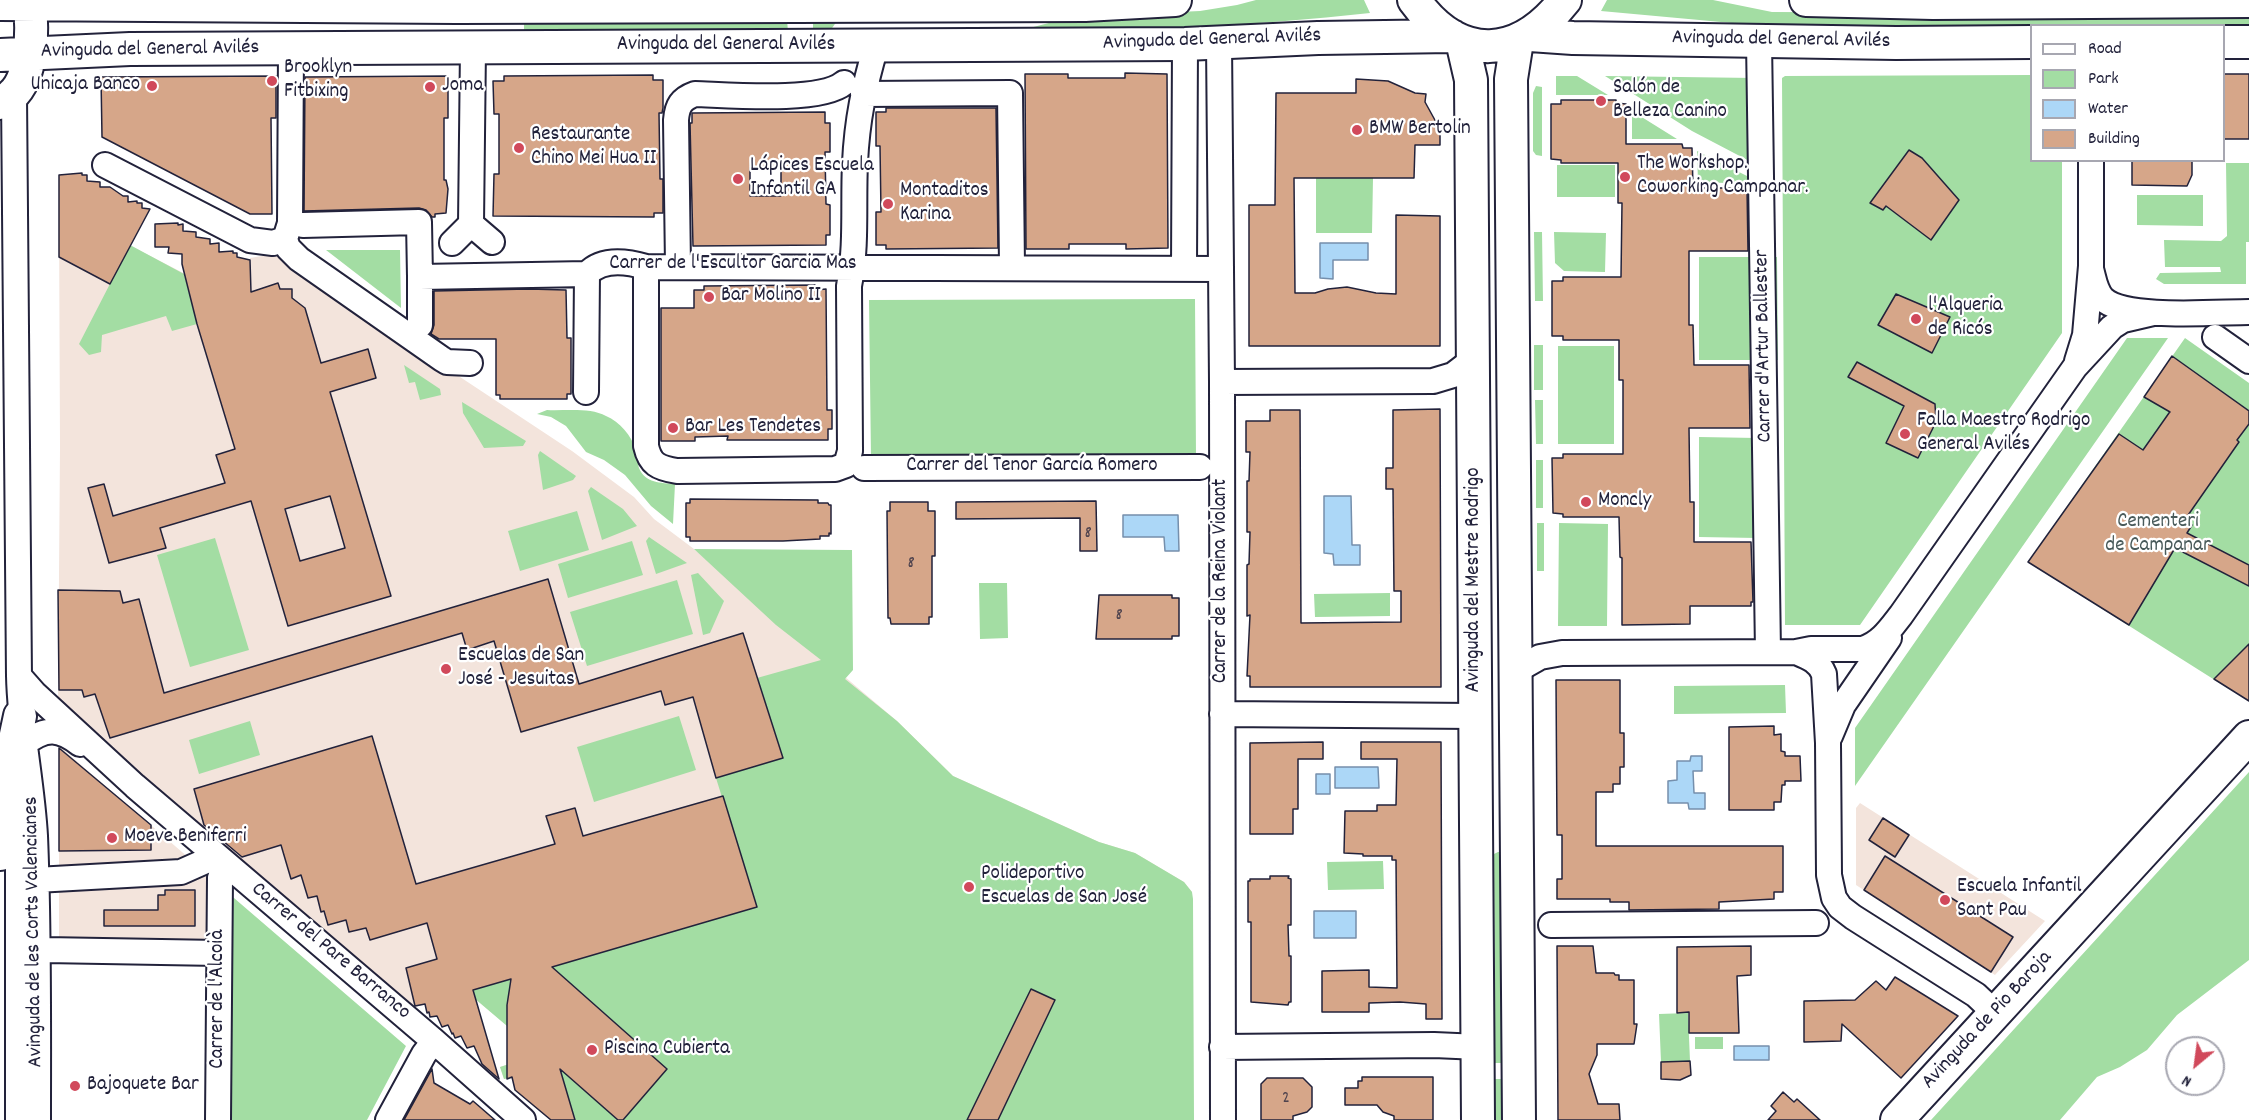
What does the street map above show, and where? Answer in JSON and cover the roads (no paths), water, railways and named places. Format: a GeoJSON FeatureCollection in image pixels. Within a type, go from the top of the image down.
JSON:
{"type":"FeatureCollection","features":[{"type":"Feature","properties":{"kind":"main road","name":"Avinguda del General Avilés"},"geometry":{"type":"LineString","coordinates":[[19,3],[456,2],[1085,5],[1175,0]]}},
{"type":"Feature","properties":{"kind":"main road"},"geometry":{"type":"LineString","coordinates":[[1414,0],[1436,25],[1457,38]]}},
{"type":"Feature","properties":{"kind":"main road"},"geometry":{"type":"LineString","coordinates":[[1523,38],[1556,13],[1565,0]]}},
{"type":"Feature","properties":{"kind":"main road","name":"Avinguda del General Avilés"},"geometry":{"type":"LineString","coordinates":[[1806,0],[2237,1]]}},
{"type":"Feature","properties":{"kind":"main road"},"geometry":{"type":"LineString","coordinates":[[291,49],[323,27],[441,28],[449,26],[454,22],[456,2]]}},
{"type":"Feature","properties":{"kind":"main road"},"geometry":{"type":"LineString","coordinates":[[7,98],[26,71],[15,54],[31,17],[19,3]]}},
{"type":"Feature","properties":{"kind":"main road"},"geometry":{"type":"LineString","coordinates":[[861,45],[856,28],[866,25],[951,23],[970,5]]}},
{"type":"Feature","properties":{"kind":"main road","name":"Avinguda del General Avilés"},"geometry":{"type":"LineString","coordinates":[[15,54],[130,49],[1185,44],[1457,38],[1480,45],[1495,46],[1506,45],[1523,38],[2030,42]]}},
{"type":"Feature","properties":{"kind":"main road","name":"Avinguda del Mestre Rodrigo"},"geometry":{"type":"LineString","coordinates":[[1457,38],[1471,80],[1478,1120]]}},
{"type":"Feature","properties":{"kind":"main road","name":"Avinguda del Mestre Rodrigo"},"geometry":{"type":"LineString","coordinates":[[1519,1120],[1511,79],[1523,38]]}},
{"type":"Feature","properties":{"kind":"main road"},"geometry":{"type":"LineString","coordinates":[[2225,42],[2249,42]]}},
{"type":"Feature","properties":{"kind":"main road"},"geometry":{"type":"LineString","coordinates":[[0,854],[10,763],[22,730]]}},
{"type":"Feature","properties":{"kind":"main road","name":"Avinguda de Pio Baroja"},"geometry":{"type":"LineString","coordinates":[[1897,1120],[2249,737]]}},
{"type":"Feature","properties":{"kind":"main road","name":"Avinguda de Pio Baroja"},"geometry":{"type":"LineString","coordinates":[[1919,1120],[2249,761]]}},
{"type":"Feature","properties":{"kind":"street","name":"Carrer d'Artur Ballester"},"geometry":{"type":"LineString","coordinates":[[1759,41],[1768,652]]}},
{"type":"Feature","properties":{"kind":"street","name":"Carrer de la Reina Violant"},"geometry":{"type":"LineString","coordinates":[[1220,42],[1223,1120]]}},
{"type":"Feature","properties":{"kind":"street"},"geometry":{"type":"LineString","coordinates":[[1184,268],[1185,44]]}},
{"type":"Feature","properties":{"kind":"street"},"geometry":{"type":"LineString","coordinates":[[855,466],[850,451],[849,286],[853,266],[855,162],[853,88],[861,45]]}},
{"type":"Feature","properties":{"kind":"street"},"geometry":{"type":"LineString","coordinates":[[452,243],[471,224],[473,47]]}},
{"type":"Feature","properties":{"kind":"street"},"geometry":{"type":"LineString","coordinates":[[291,49],[290,223],[294,232],[288,248],[299,259],[442,359],[447,362],[470,363]]}},
{"type":"Feature","properties":{"kind":"street","name":"Avinguda del General Avilés"},"geometry":{"type":"LineString","coordinates":[[678,266],[677,111],[681,102],[686,97],[695,94],[797,95],[853,88],[1010,93],[1012,266]]}},
{"type":"Feature","properties":{"kind":"street","name":"Avinguda de les Corts Valencianes"},"geometry":{"type":"LineString","coordinates":[[7,98],[19,676],[22,730],[31,784],[36,880],[38,1120]]}},
{"type":"Feature","properties":{"kind":"street"},"geometry":{"type":"LineString","coordinates":[[2075,367],[2085,335],[2091,266],[2091,162]]}},
{"type":"Feature","properties":{"kind":"street"},"geometry":{"type":"LineString","coordinates":[[105,165],[250,240],[273,243],[294,232],[419,222],[420,325]]}},
{"type":"Feature","properties":{"kind":"street"},"geometry":{"type":"LineString","coordinates":[[471,224],[492,242]]}},
{"type":"Feature","properties":{"kind":"street","name":"Carrer de l'Escultor Garcia Mas"},"geometry":{"type":"LineString","coordinates":[[420,277],[587,274],[593,267],[605,262],[625,262],[646,267],[1012,266],[1221,269]]}},
{"type":"Feature","properties":{"kind":"street"},"geometry":{"type":"LineString","coordinates":[[2091,266],[2096,289],[2111,305],[2122,309],[2153,313],[2249,312]]}},
{"type":"Feature","properties":{"kind":"street","name":"Carrer del Tenor García Romero"},"geometry":{"type":"LineString","coordinates":[[646,267],[646,446],[653,464],[664,469],[677,471],[835,469],[855,466],[1200,467]]}},
{"type":"Feature","properties":{"kind":"street"},"geometry":{"type":"LineString","coordinates":[[586,392],[587,274]]}},
{"type":"Feature","properties":{"kind":"street"},"geometry":{"type":"LineString","coordinates":[[1828,743],[1838,714],[1902,615],[2075,367],[2112,327],[2133,317],[2153,313]]}},
{"type":"Feature","properties":{"kind":"street"},"geometry":{"type":"LineString","coordinates":[[2215,337],[2249,361]]}},
{"type":"Feature","properties":{"kind":"street"},"geometry":{"type":"LineString","coordinates":[[1222,382],[1433,381],[1453,375],[1474,359]]}},
{"type":"Feature","properties":{"kind":"street"},"geometry":{"type":"LineString","coordinates":[[1517,670],[1540,657],[1562,653],[1796,652],[1811,649],[1863,649],[1880,641],[1902,615]]}},
{"type":"Feature","properties":{"kind":"street"},"geometry":{"type":"LineString","coordinates":[[1516,627],[1544,647],[1562,653]]}},
{"type":"Feature","properties":{"kind":"street"},"geometry":{"type":"LineString","coordinates":[[1796,652],[1810,658],[1821,667],[1824,674],[1828,743],[1830,886],[1834,898],[1840,907],[1853,917],[1976,995],[1995,1013]]}},
{"type":"Feature","properties":{"kind":"street","name":"Carrer del Pare Barranco"},"geometry":{"type":"LineString","coordinates":[[19,676],[33,693],[135,786],[218,867],[434,1041],[523,1120]]}},
{"type":"Feature","properties":{"kind":"street"},"geometry":{"type":"LineString","coordinates":[[1222,714],[1475,716]]}},
{"type":"Feature","properties":{"kind":"street","name":"Avinguda de les Corts Valencianes"},"geometry":{"type":"LineString","coordinates":[[18,1120],[18,798],[22,730]]}},
{"type":"Feature","properties":{"kind":"street","name":"Carrer del Pare Barranco"},"geometry":{"type":"LineString","coordinates":[[22,730],[36,734],[54,730],[69,736],[135,786]]}},
{"type":"Feature","properties":{"kind":"street"},"geometry":{"type":"LineString","coordinates":[[36,880],[181,872],[218,867]]}},
{"type":"Feature","properties":{"kind":"street","name":"Carrer de l'Alcoià"},"geometry":{"type":"LineString","coordinates":[[218,867],[218,1120]]}},
{"type":"Feature","properties":{"kind":"street"},"geometry":{"type":"LineString","coordinates":[[1551,925],[1816,923]]}},
{"type":"Feature","properties":{"kind":"street"},"geometry":{"type":"LineString","coordinates":[[45,950],[219,953]]}},
{"type":"Feature","properties":{"kind":"street"},"geometry":{"type":"LineString","coordinates":[[388,1120],[434,1041]]}},
{"type":"Feature","properties":{"kind":"street"},"geometry":{"type":"LineString","coordinates":[[1222,1047],[1479,1047]]}},
{"type":"Feature","properties":{"kind":"water"},"geometry":{"type":"Polygon","coordinates":[[[1320,243],[1368,243],[1368,260],[1333,260],[1333,279],[1320,278],[1320,243]]]}},
{"type":"Feature","properties":{"kind":"water"},"geometry":{"type":"Polygon","coordinates":[[[1324,496],[1351,496],[1352,545],[1360,545],[1360,565],[1334,565],[1333,554],[1324,553],[1324,496]]]}},
{"type":"Feature","properties":{"kind":"water"},"geometry":{"type":"Polygon","coordinates":[[[1123,515],[1178,515],[1179,551],[1165,551],[1164,537],[1123,537],[1123,515]]]}},
{"type":"Feature","properties":{"kind":"water"},"geometry":{"type":"Polygon","coordinates":[[[1691,756],[1702,756],[1702,771],[1693,771],[1694,793],[1705,793],[1705,809],[1689,809],[1688,803],[1668,803],[1668,781],[1677,780],[1677,761],[1690,761],[1691,756]]]}},
{"type":"Feature","properties":{"kind":"water"},"geometry":{"type":"Polygon","coordinates":[[[1335,767],[1378,767],[1379,788],[1335,788],[1335,767]]]}},
{"type":"Feature","properties":{"kind":"water"},"geometry":{"type":"Polygon","coordinates":[[[1316,774],[1330,774],[1330,794],[1316,794],[1316,774]]]}},
{"type":"Feature","properties":{"kind":"water"},"geometry":{"type":"Polygon","coordinates":[[[1314,911],[1356,911],[1356,938],[1314,938],[1314,911]]]}},
{"type":"Feature","properties":{"kind":"water"},"geometry":{"type":"Polygon","coordinates":[[[1734,1046],[1769,1046],[1769,1060],[1734,1060],[1734,1046]]]}},
{"type":"Feature","properties":{"kind":"place","name":"Brooklyn Fitbixing"},"geometry":{"type":"Point","coordinates":[272,81]}},
{"type":"Feature","properties":{"kind":"place","name":"Unicaja Banco"},"geometry":{"type":"Point","coordinates":[152,86]}},
{"type":"Feature","properties":{"kind":"place","name":"Joma"},"geometry":{"type":"Point","coordinates":[430,87]}},
{"type":"Feature","properties":{"kind":"place","name":"Salón de Belleza Canino"},"geometry":{"type":"Point","coordinates":[1601,101]}},
{"type":"Feature","properties":{"kind":"place","name":"BMW Bertolin"},"geometry":{"type":"Point","coordinates":[1357,130]}},
{"type":"Feature","properties":{"kind":"place","name":"Restaurante Chino Mei Hua II"},"geometry":{"type":"Point","coordinates":[519,148]}},
{"type":"Feature","properties":{"kind":"place","name":"The Workshop. Coworking Campanar."},"geometry":{"type":"Point","coordinates":[1625,177]}},
{"type":"Feature","properties":{"kind":"place","name":"Lápices Escuela Infantil GA"},"geometry":{"type":"Point","coordinates":[738,179]}},
{"type":"Feature","properties":{"kind":"place","name":"Montaditos Karina"},"geometry":{"type":"Point","coordinates":[888,204]}},
{"type":"Feature","properties":{"kind":"place","name":"Bar Molino II"},"geometry":{"type":"Point","coordinates":[709,297]}},
{"type":"Feature","properties":{"kind":"place","name":"l'Alqueria de Ricós"},"geometry":{"type":"Point","coordinates":[1916,319]}},
{"type":"Feature","properties":{"kind":"place","name":"Bar Les Tendetes"},"geometry":{"type":"Point","coordinates":[673,428]}},
{"type":"Feature","properties":{"kind":"place","name":"Falla Maestro Rodrigo General Avilés"},"geometry":{"type":"Point","coordinates":[1905,434]}},
{"type":"Feature","properties":{"kind":"place","name":"Moncly"},"geometry":{"type":"Point","coordinates":[1586,502]}},
{"type":"Feature","properties":{"kind":"place","name":"Escuelas de San José - Jesuitas"},"geometry":{"type":"Point","coordinates":[446,669]}},
{"type":"Feature","properties":{"kind":"place","name":"Moeve Beniferri"},"geometry":{"type":"Point","coordinates":[112,838]}},
{"type":"Feature","properties":{"kind":"place","name":"Polideportivo Escuelas de San José"},"geometry":{"type":"Point","coordinates":[969,887]}},
{"type":"Feature","properties":{"kind":"place","name":"Escuela Infantil Sant Pau"},"geometry":{"type":"Point","coordinates":[1945,900]}},
{"type":"Feature","properties":{"kind":"place","name":"Piscina Cubierta"},"geometry":{"type":"Point","coordinates":[592,1050]}},
{"type":"Feature","properties":{"kind":"place","name":"Bajoquete Bar"},"geometry":{"type":"Point","coordinates":[75,1086]}},
{"type":"Feature","properties":{"kind":"park label","name":"Cementeri de Campanar"},"geometry":{"type":"Point","coordinates":[2158,535]}}]}
